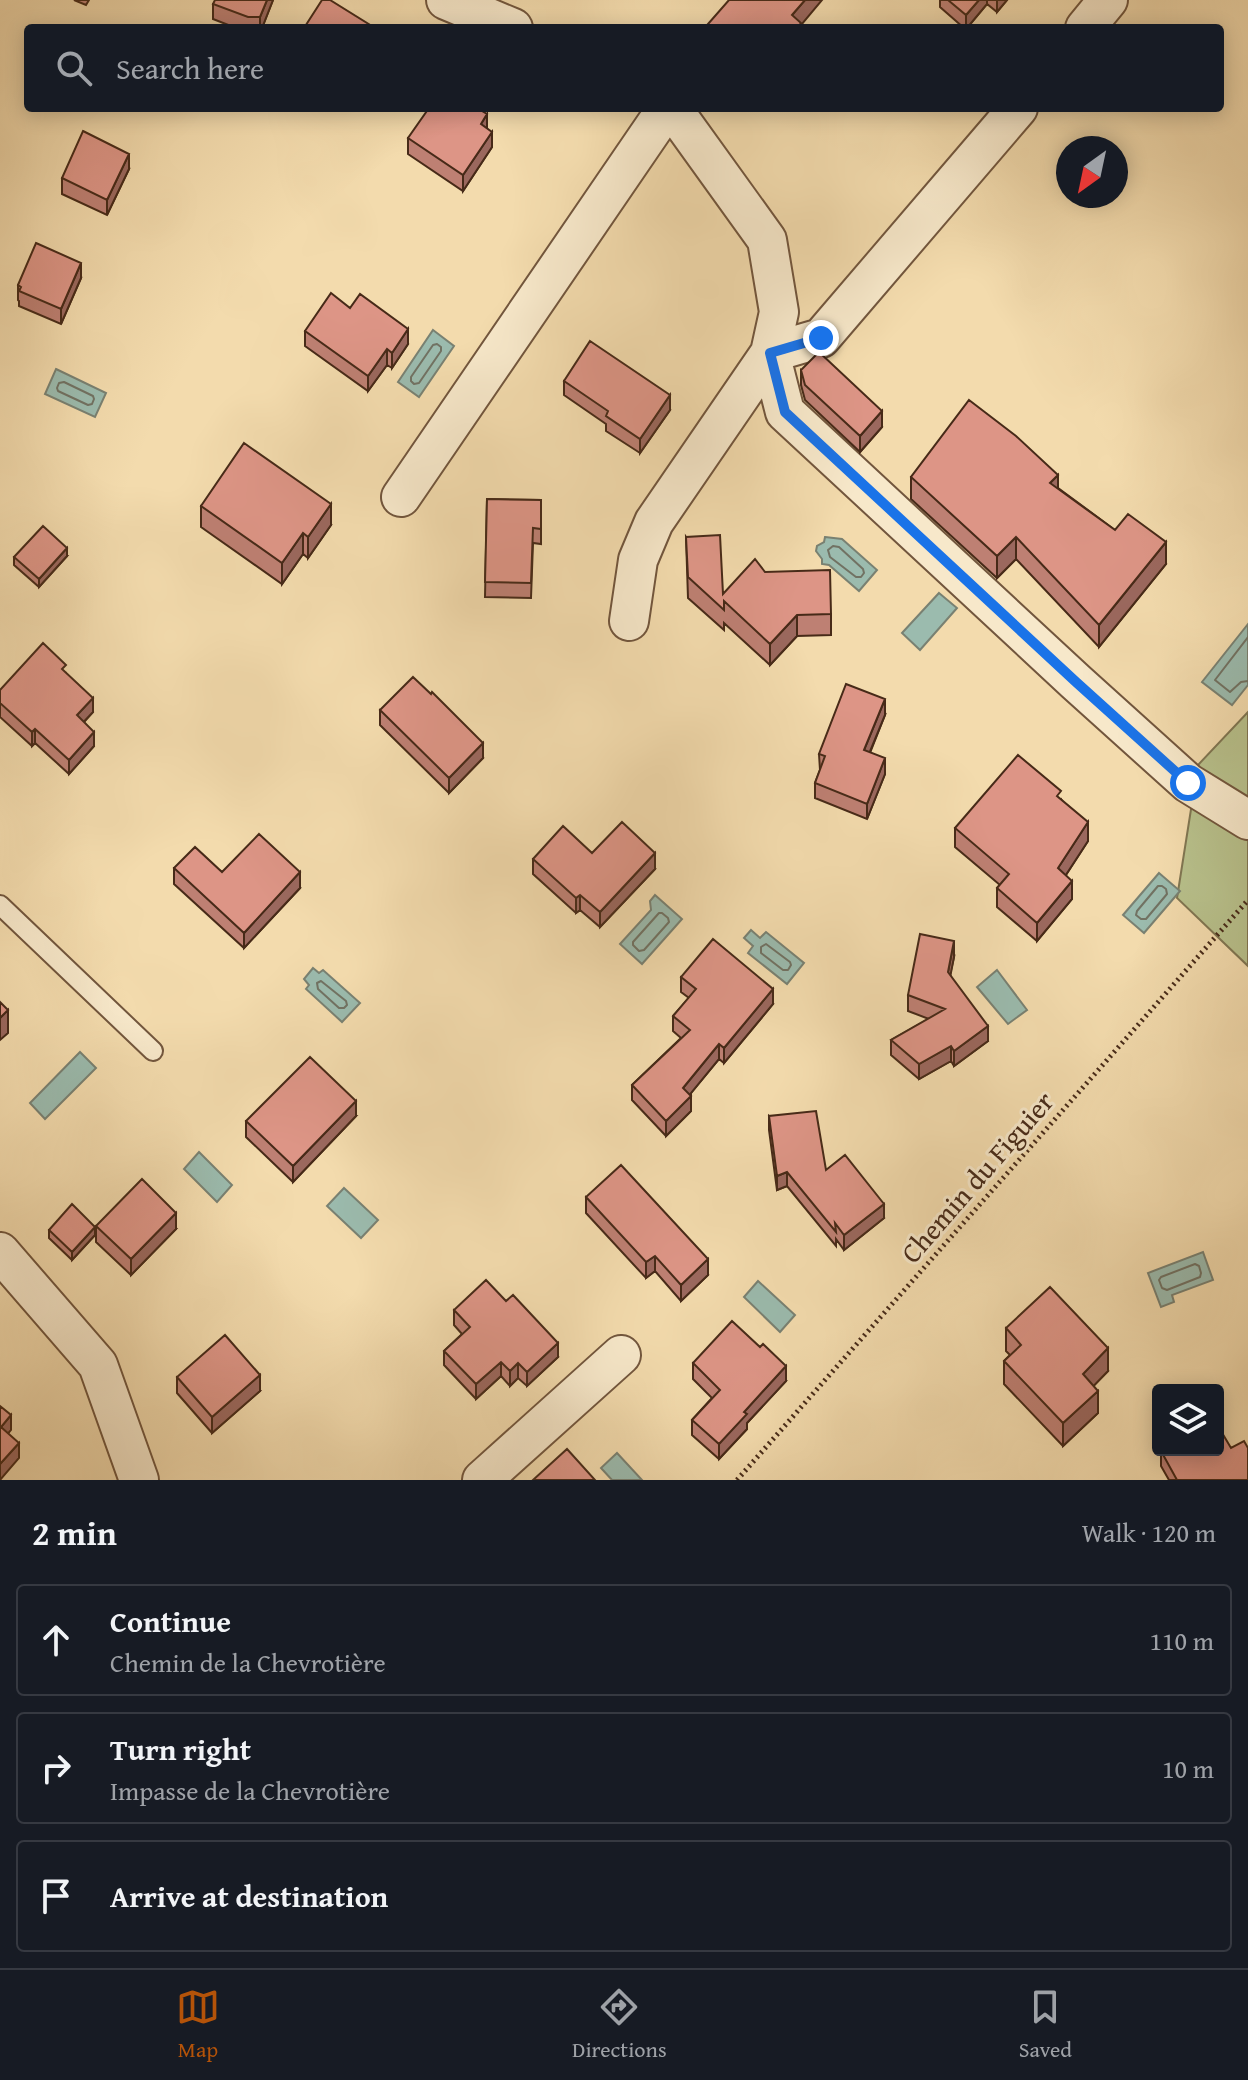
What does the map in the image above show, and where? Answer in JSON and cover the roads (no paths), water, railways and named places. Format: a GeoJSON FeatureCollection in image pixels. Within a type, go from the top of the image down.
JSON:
{"type":"FeatureCollection","features":[{"type":"Feature","properties":{"kind":"street"},"geometry":{"type":"LineString","coordinates":[[446,0],[503,24]]}},
{"type":"Feature","properties":{"kind":"street"},"geometry":{"type":"LineString","coordinates":[[1088,24],[1108,0]]}},
{"type":"Feature","properties":{"kind":"street"},"geometry":{"type":"LineString","coordinates":[[401,497],[667,112]]}},
{"type":"Feature","properties":{"kind":"street"},"geometry":{"type":"LineString","coordinates":[[629,621],[638,560],[654,522],[770,353],[779,312],[767,240],[673,112]]}},
{"type":"Feature","properties":{"kind":"street"},"geometry":{"type":"LineString","coordinates":[[770,353],[821,338],[1015,112]]}},
{"type":"Feature","properties":{"kind":"street"},"geometry":{"type":"LineString","coordinates":[[770,353],[785,412],[1188,783],[1248,820]]}},
{"type":"Feature","properties":{"kind":"street"},"geometry":{"type":"LineString","coordinates":[[0,1252],[98,1365],[139,1480]]}},
{"type":"Feature","properties":{"kind":"street"},"geometry":{"type":"LineString","coordinates":[[482,1480],[621,1355]]}},
{"type":"Feature","properties":{"kind":"lane"},"geometry":{"type":"LineString","coordinates":[[0,905],[153,1051]]}},
{"type":"Feature","properties":{"kind":"water"},"geometry":{"type":"Polygon","coordinates":[[[433,330],[454,346],[419,397],[398,382],[433,330]]]}},
{"type":"Feature","properties":{"kind":"water"},"geometry":{"type":"Polygon","coordinates":[[[56,369],[106,393],[95,417],[45,394],[56,369]]]}},
{"type":"Feature","properties":{"kind":"water"},"geometry":{"type":"Polygon","coordinates":[[[825,537],[842,539],[877,570],[859,591],[829,565],[822,564],[816,551],[825,537]]]}},
{"type":"Feature","properties":{"kind":"water"},"geometry":{"type":"Polygon","coordinates":[[[939,593],[957,608],[920,650],[902,633],[939,593]]]}},
{"type":"Feature","properties":{"kind":"water"},"geometry":{"type":"Polygon","coordinates":[[[1248,624],[1248,685],[1232,705],[1202,682],[1248,624]]]}},
{"type":"Feature","properties":{"kind":"water"},"geometry":{"type":"Polygon","coordinates":[[[1159,873],[1180,891],[1144,933],[1123,915],[1159,873]]]}},
{"type":"Feature","properties":{"kind":"water"},"geometry":{"type":"Polygon","coordinates":[[[655,895],[682,919],[642,964],[620,944],[651,910],[650,901],[655,895]]]}},
{"type":"Feature","properties":{"kind":"water"},"geometry":{"type":"Polygon","coordinates":[[[751,930],[760,938],[766,932],[804,963],[787,984],[748,953],[753,946],[744,938],[751,930]]]}},
{"type":"Feature","properties":{"kind":"water"},"geometry":{"type":"Polygon","coordinates":[[[313,968],[319,973],[323,970],[360,1003],[342,1022],[306,989],[309,985],[304,979],[313,968]]]}},
{"type":"Feature","properties":{"kind":"water"},"geometry":{"type":"Polygon","coordinates":[[[997,970],[1027,1010],[1008,1024],[977,987],[997,970]]]}},
{"type":"Feature","properties":{"kind":"water"},"geometry":{"type":"Polygon","coordinates":[[[80,1052],[96,1068],[45,1119],[30,1103],[80,1052]]]}},
{"type":"Feature","properties":{"kind":"water"},"geometry":{"type":"Polygon","coordinates":[[[199,1152],[232,1185],[217,1202],[184,1169],[199,1152]]]}},
{"type":"Feature","properties":{"kind":"water"},"geometry":{"type":"Polygon","coordinates":[[[344,1188],[378,1220],[361,1238],[327,1206],[344,1188]]]}},
{"type":"Feature","properties":{"kind":"water"},"geometry":{"type":"Polygon","coordinates":[[[1203,1252],[1213,1280],[1172,1295],[1174,1302],[1161,1307],[1148,1273],[1203,1252]]]}},
{"type":"Feature","properties":{"kind":"water"},"geometry":{"type":"Polygon","coordinates":[[[758,1281],[795,1315],[780,1332],[744,1297],[758,1281]]]}},
{"type":"Feature","properties":{"kind":"water"},"geometry":{"type":"Polygon","coordinates":[[[617,1453],[642,1480],[612,1480],[601,1468],[617,1453]]]}}]}
